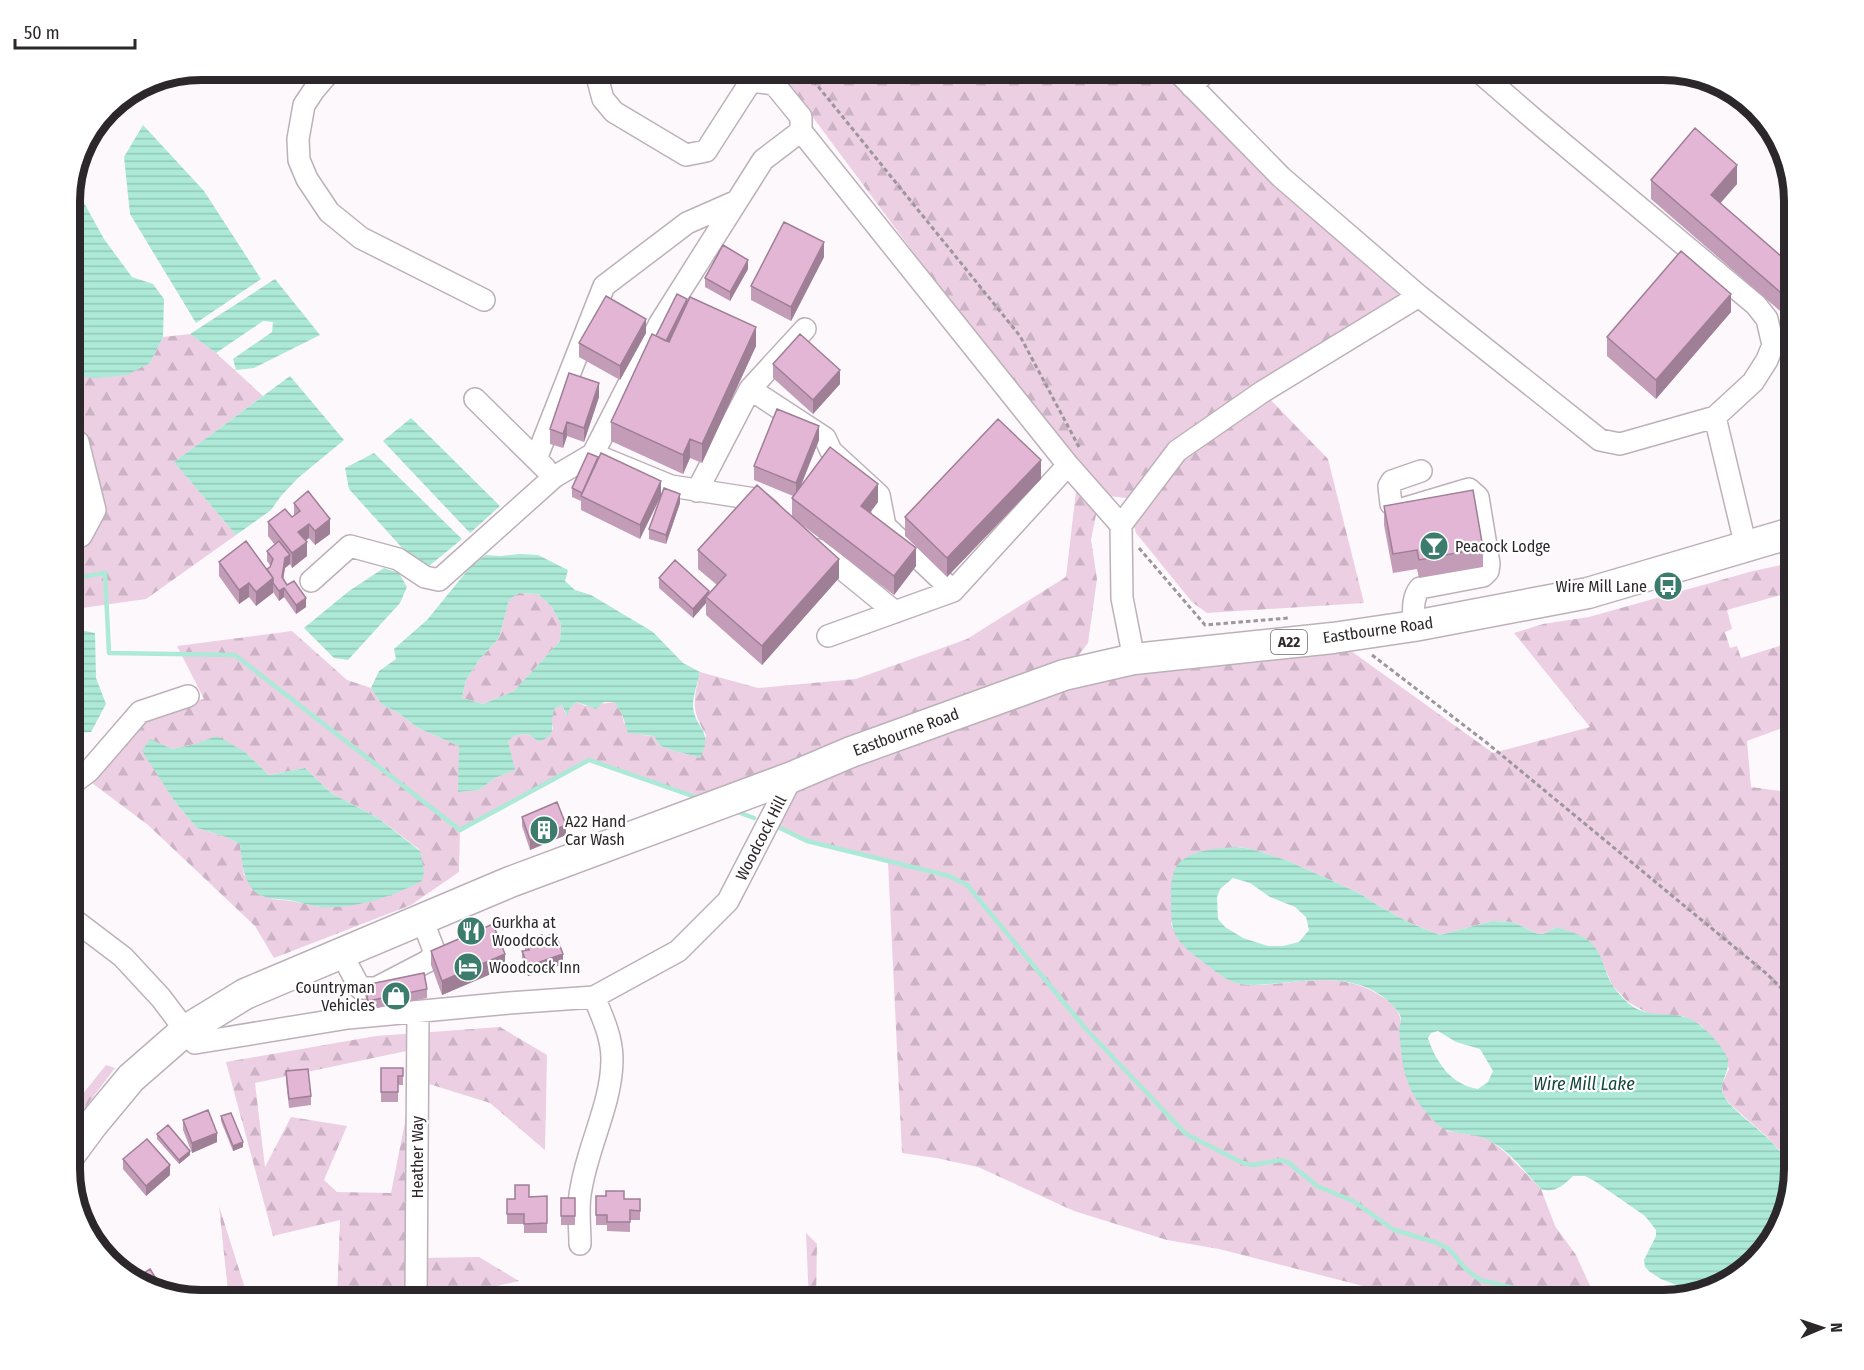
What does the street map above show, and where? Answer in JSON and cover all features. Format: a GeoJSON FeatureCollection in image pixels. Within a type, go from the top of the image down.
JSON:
{"type":"FeatureCollection","features":[{"type":"Feature","properties":{"kind":"highway","name":"Eastbourne Road"},"geometry":{"type":"LineString","coordinates":[[792,777],[851,752],[1064,675],[1134,659],[1347,636],[1414,626],[1588,593],[1784,535]]}},
{"type":"Feature","properties":{"kind":"highway","name":"Woodcock Hill"},"geometry":{"type":"LineString","coordinates":[[80,1141],[131,1078],[186,1030],[245,994],[510,882],[792,777]]}},
{"type":"Feature","properties":{"kind":"street"},"geometry":{"type":"LineString","coordinates":[[323,80],[304,105],[298,139],[299,160],[307,179],[329,212],[361,238],[484,300]]}},
{"type":"Feature","properties":{"kind":"street"},"geometry":{"type":"LineString","coordinates":[[598,80],[603,99],[614,112],[686,155],[706,151],[750,80]]}},
{"type":"Feature","properties":{"kind":"street"},"geometry":{"type":"LineString","coordinates":[[765,80],[774,84],[801,117],[801,131],[1075,458],[1121,525],[1122,598],[1134,659]]}},
{"type":"Feature","properties":{"kind":"street"},"geometry":{"type":"LineString","coordinates":[[1185,80],[1281,177],[1419,296],[1600,440],[1620,444],[1715,417],[1753,382],[1767,360],[1773,345],[1767,319],[1756,304],[1489,80]]}},
{"type":"Feature","properties":{"kind":"street"},"geometry":{"type":"LineString","coordinates":[[1192,87],[1198,80]]}},
{"type":"Feature","properties":{"kind":"street"},"geometry":{"type":"LineString","coordinates":[[311,581],[350,546],[398,559],[425,577],[438,579],[555,477],[593,454],[660,323],[763,160],[801,131]]}},
{"type":"Feature","properties":{"kind":"street"},"geometry":{"type":"LineString","coordinates":[[536,459],[604,286],[687,223],[737,201]]}},
{"type":"Feature","properties":{"kind":"street"},"geometry":{"type":"LineString","coordinates":[[1121,525],[1177,451],[1262,392],[1419,296]]}},
{"type":"Feature","properties":{"kind":"street"},"geometry":{"type":"LineString","coordinates":[[697,490],[750,389],[805,329]]}},
{"type":"Feature","properties":{"kind":"street"},"geometry":{"type":"LineString","coordinates":[[750,389],[825,438],[831,451],[879,495],[885,526],[953,591]]}},
{"type":"Feature","properties":{"kind":"street"},"geometry":{"type":"LineString","coordinates":[[475,399],[555,477]]}},
{"type":"Feature","properties":{"kind":"street"},"geometry":{"type":"LineString","coordinates":[[1715,417],[1746,547]]}},
{"type":"Feature","properties":{"kind":"street"},"geometry":{"type":"LineString","coordinates":[[80,450],[95,510],[80,536]]}},
{"type":"Feature","properties":{"kind":"street"},"geometry":{"type":"LineString","coordinates":[[593,454],[671,486],[755,499],[781,520]]}},
{"type":"Feature","properties":{"kind":"street"},"geometry":{"type":"LineString","coordinates":[[828,636],[953,591],[1075,458]]}},
{"type":"Feature","properties":{"kind":"street"},"geometry":{"type":"LineString","coordinates":[[1414,626],[1413,602],[1420,588],[1483,576],[1488,571],[1489,564],[1478,497],[1469,489],[1402,509],[1391,504],[1389,486],[1392,481],[1421,471]]}},
{"type":"Feature","properties":{"kind":"street"},"geometry":{"type":"LineString","coordinates":[[808,542],[895,612]]}},
{"type":"Feature","properties":{"kind":"street"},"geometry":{"type":"LineString","coordinates":[[80,778],[89,771],[140,712],[188,696]]}},
{"type":"Feature","properties":{"kind":"street","name":"Woodcock Hill"},"geometry":{"type":"LineString","coordinates":[[186,1030],[195,1042],[348,1018],[594,997],[678,951],[728,901],[792,777]]}},
{"type":"Feature","properties":{"kind":"street"},"geometry":{"type":"LineString","coordinates":[[341,953],[360,988],[376,988],[428,961],[435,953],[422,919]]}},
{"type":"Feature","properties":{"kind":"street"},"geometry":{"type":"LineString","coordinates":[[80,924],[123,957],[161,998],[186,1030]]}},
{"type":"Feature","properties":{"kind":"street"},"geometry":{"type":"LineString","coordinates":[[580,1244],[580,1191],[609,1087],[612,1057],[606,1027],[594,997]]}},
{"type":"Feature","properties":{"kind":"street","name":"Heather Way"},"geometry":{"type":"LineString","coordinates":[[416,1290],[418,1012]]}},
{"type":"Feature","properties":{"kind":"path"},"geometry":{"type":"LineString","coordinates":[[813,80],[1020,336],[1075,458]]}},
{"type":"Feature","properties":{"kind":"path"},"geometry":{"type":"LineString","coordinates":[[1121,525],[1194,611]]}},
{"type":"Feature","properties":{"kind":"path"},"geometry":{"type":"LineString","coordinates":[[1347,636],[1487,743],[1767,974],[1784,991]]}},
{"type":"Feature","properties":{"kind":"green space"},"geometry":{"type":"Polygon","coordinates":[[[783,80],[1187,80],[1419,296],[1263,392],[1328,459],[1364,603],[1207,613],[1192,602],[1136,533],[1126,498],[1100,495],[1091,540],[1097,579],[1088,643],[1064,674],[1333,638],[1493,753],[1590,727],[1514,633],[1543,624],[1589,617],[1784,564],[1784,594],[1727,610],[1732,629],[1725,632],[1730,648],[1737,646],[1741,658],[1784,644],[1784,727],[1747,741],[1751,787],[1784,792],[1784,1155],[1723,1095],[1722,1084],[1729,1069],[1724,1052],[1702,1026],[1683,1016],[1651,1015],[1628,1002],[1613,986],[1597,951],[1589,941],[1557,927],[1538,934],[1513,922],[1492,921],[1440,935],[1410,923],[1359,893],[1286,860],[1237,847],[1171,923],[1183,945],[1218,973],[1237,983],[1255,985],[1330,980],[1371,990],[1390,1003],[1396,1009],[1447,1131],[1477,1135],[1491,1141],[1541,1189],[1555,1226],[1576,1255],[1592,1290],[1383,1290],[1363,1286],[1219,1249],[1167,1240],[1074,1211],[978,1167],[902,1153],[888,862],[807,841],[778,827],[792,778],[709,802],[589,760],[460,830],[459,872],[411,905],[274,958],[255,926],[148,825],[88,780],[149,712],[204,699],[177,646],[292,631],[347,680],[371,688],[382,705],[397,712],[418,728],[459,746],[459,792],[479,790],[495,778],[514,770],[508,741],[516,735],[528,734],[539,742],[553,729],[551,717],[555,708],[562,705],[566,715],[577,702],[585,706],[614,702],[622,714],[624,723],[642,735],[654,736],[663,747],[700,758],[706,735],[695,711],[700,672],[758,688],[856,679],[967,639],[1066,577],[1078,474],[783,80]],[[150,740],[143,751],[175,802],[197,828],[240,844],[244,875],[272,899],[319,907],[420,850],[378,818],[331,793],[305,768],[269,775],[245,752],[195,744],[172,749],[150,740]]]}},
{"type":"Feature","properties":{"kind":"green space"},"geometry":{"type":"Polygon","coordinates":[[[190,334],[216,353],[263,396],[174,462],[236,535],[146,599],[80,609],[80,373],[150,363],[163,337],[190,334]]]}},
{"type":"Feature","properties":{"kind":"green space"},"geometry":{"type":"Polygon","coordinates":[[[519,593],[538,594],[551,606],[561,624],[560,641],[514,691],[483,704],[462,698],[466,680],[479,660],[499,638],[509,600],[519,593]]]}},
{"type":"Feature","properties":{"kind":"green space"},"geometry":{"type":"Polygon","coordinates":[[[500,1027],[547,1055],[545,1150],[490,1103],[429,1084],[411,1050],[255,1083],[265,1167],[291,1117],[347,1126],[324,1180],[337,1192],[391,1193],[408,1107],[422,1258],[479,1257],[519,1281],[480,1290],[337,1290],[340,1220],[273,1236],[226,1062],[376,1036],[500,1027]]]}},
{"type":"Feature","properties":{"kind":"green space"},"geometry":{"type":"Polygon","coordinates":[[[106,1065],[115,1068],[80,1114],[80,1097],[106,1065]]]}},
{"type":"Feature","properties":{"kind":"green space"},"geometry":{"type":"Polygon","coordinates":[[[219,1206],[246,1290],[228,1290],[219,1206]]]}},
{"type":"Feature","properties":{"kind":"green space"},"geometry":{"type":"Polygon","coordinates":[[[806,1233],[817,1244],[816,1290],[809,1290],[806,1233]]]}},
{"type":"Feature","properties":{"kind":"water"},"geometry":{"type":"Polygon","coordinates":[[[143,125],[204,191],[261,279],[196,323],[130,214],[124,157],[143,125]]]}},
{"type":"Feature","properties":{"kind":"water"},"geometry":{"type":"Polygon","coordinates":[[[80,196],[104,239],[132,277],[153,284],[164,299],[163,337],[150,363],[127,375],[95,378],[80,376],[80,196]]]}},
{"type":"Feature","properties":{"kind":"water"},"geometry":{"type":"Polygon","coordinates":[[[275,279],[320,335],[254,368],[236,370],[233,359],[272,332],[273,322],[263,321],[216,353],[190,334],[275,279]]]}},
{"type":"Feature","properties":{"kind":"water"},"geometry":{"type":"Polygon","coordinates":[[[290,376],[344,440],[298,478],[271,510],[236,535],[174,462],[290,376]]]}},
{"type":"Feature","properties":{"kind":"water"},"geometry":{"type":"Polygon","coordinates":[[[411,418],[500,506],[470,533],[383,441],[411,418]]]}},
{"type":"Feature","properties":{"kind":"water"},"geometry":{"type":"Polygon","coordinates":[[[374,453],[462,539],[423,571],[349,489],[345,468],[374,453]]]}},
{"type":"Feature","properties":{"kind":"water"},"geometry":{"type":"Polygon","coordinates":[[[486,555],[538,555],[568,570],[565,581],[575,590],[591,595],[653,632],[683,663],[700,672],[693,705],[694,713],[705,735],[700,758],[663,747],[654,736],[628,733],[622,714],[614,702],[604,702],[596,709],[577,702],[570,708],[567,716],[562,705],[555,708],[552,732],[539,742],[528,734],[516,735],[508,741],[515,770],[495,778],[479,790],[458,792],[459,746],[418,728],[397,712],[382,705],[371,688],[379,671],[396,659],[394,649],[427,620],[471,566],[486,555]],[[519,593],[509,600],[499,638],[479,660],[466,680],[462,698],[483,704],[514,691],[560,641],[561,624],[551,606],[538,594],[519,593]]]}},
{"type":"Feature","properties":{"kind":"water"},"geometry":{"type":"Polygon","coordinates":[[[384,568],[399,573],[407,587],[400,603],[348,660],[334,658],[304,628],[349,591],[384,568]]]}},
{"type":"Feature","properties":{"kind":"water"},"geometry":{"type":"Polygon","coordinates":[[[80,632],[95,633],[96,678],[106,704],[91,732],[80,733],[80,632]]]}},
{"type":"Feature","properties":{"kind":"water"},"geometry":{"type":"Polygon","coordinates":[[[217,736],[245,752],[269,775],[305,768],[331,793],[378,818],[420,851],[424,871],[422,881],[373,901],[347,906],[317,906],[258,894],[250,886],[245,874],[240,844],[197,828],[175,802],[142,751],[150,739],[172,749],[217,736]]]}},
{"type":"Feature","properties":{"kind":"water","name":"Wire Mill Lake"},"geometry":{"type":"Polygon","coordinates":[[[1237,847],[1251,849],[1286,860],[1359,893],[1410,923],[1440,935],[1492,921],[1513,922],[1538,934],[1557,927],[1586,939],[1601,957],[1613,986],[1628,1003],[1649,1013],[1676,1015],[1690,1019],[1712,1037],[1728,1059],[1722,1085],[1724,1096],[1784,1156],[1783,1185],[1778,1208],[1772,1223],[1759,1243],[1731,1270],[1702,1284],[1684,1288],[1661,1279],[1645,1267],[1644,1260],[1656,1236],[1656,1230],[1645,1216],[1585,1176],[1573,1176],[1554,1189],[1541,1189],[1497,1145],[1485,1138],[1447,1130],[1435,1122],[1413,1094],[1405,1074],[1401,1052],[1399,1028],[1401,1017],[1382,996],[1353,983],[1320,980],[1247,985],[1233,982],[1216,972],[1190,952],[1178,939],[1171,917],[1171,883],[1175,869],[1186,858],[1211,849],[1237,847]],[[1233,878],[1220,889],[1217,897],[1218,919],[1225,927],[1243,938],[1268,946],[1283,946],[1299,942],[1309,930],[1306,917],[1295,907],[1270,897],[1250,883],[1233,878]],[[1438,1031],[1431,1033],[1428,1038],[1440,1064],[1446,1071],[1460,1083],[1478,1089],[1488,1082],[1493,1071],[1480,1049],[1456,1042],[1438,1031]]]}},
{"type":"Feature","properties":{"kind":"building"},"geometry":{"type":"Polygon","coordinates":[[[1695,128],[1737,165],[1711,195],[1784,259],[1784,295],[1651,180],[1695,128]]]}},
{"type":"Feature","properties":{"kind":"building"},"geometry":{"type":"Polygon","coordinates":[[[784,222],[824,242],[791,307],[751,286],[784,222]]]}},
{"type":"Feature","properties":{"kind":"building"},"geometry":{"type":"Polygon","coordinates":[[[723,245],[748,260],[730,292],[705,278],[723,245]]]}},
{"type":"Feature","properties":{"kind":"building"},"geometry":{"type":"Polygon","coordinates":[[[1681,251],[1731,294],[1656,380],[1607,337],[1681,251]]]}},
{"type":"Feature","properties":{"kind":"building"},"geometry":{"type":"Polygon","coordinates":[[[677,294],[687,299],[666,341],[656,336],[677,294]]]}},
{"type":"Feature","properties":{"kind":"building"},"geometry":{"type":"Polygon","coordinates":[[[606,296],[646,319],[620,366],[579,343],[606,296]]]}},
{"type":"Feature","properties":{"kind":"building"},"geometry":{"type":"Polygon","coordinates":[[[690,297],[756,327],[702,444],[690,439],[683,455],[611,422],[652,334],[669,342],[690,297]]]}},
{"type":"Feature","properties":{"kind":"building"},"geometry":{"type":"Polygon","coordinates":[[[800,334],[840,370],[813,400],[773,364],[800,334]]]}},
{"type":"Feature","properties":{"kind":"building"},"geometry":{"type":"Polygon","coordinates":[[[569,373],[599,383],[584,428],[567,422],[563,434],[550,429],[569,373]]]}},
{"type":"Feature","properties":{"kind":"building"},"geometry":{"type":"Polygon","coordinates":[[[777,409],[819,426],[796,483],[754,466],[777,409]]]}},
{"type":"Feature","properties":{"kind":"building"},"geometry":{"type":"Polygon","coordinates":[[[998,419],[1041,460],[947,558],[905,517],[998,419]]]}},
{"type":"Feature","properties":{"kind":"building"},"geometry":{"type":"Polygon","coordinates":[[[830,447],[878,484],[861,506],[916,548],[894,576],[792,498],[830,447]]]}},
{"type":"Feature","properties":{"kind":"building"},"geometry":{"type":"Polygon","coordinates":[[[588,453],[598,457],[582,493],[572,488],[588,453]]]}},
{"type":"Feature","properties":{"kind":"building"},"geometry":{"type":"Polygon","coordinates":[[[601,453],[661,481],[640,525],[581,496],[601,453]]]}},
{"type":"Feature","properties":{"kind":"building"},"geometry":{"type":"Polygon","coordinates":[[[757,485],[839,559],[762,646],[706,597],[726,575],[698,550],[757,485]]]}},
{"type":"Feature","properties":{"kind":"building"},"geometry":{"type":"Polygon","coordinates":[[[664,488],[680,494],[666,535],[649,529],[664,488]]]}},
{"type":"Feature","properties":{"kind":"building","name":"Peacock Lodge"},"geometry":{"type":"Polygon","coordinates":[[[1473,490],[1483,548],[1419,560],[1417,550],[1393,554],[1384,506],[1473,490]]]}},
{"type":"Feature","properties":{"kind":"building"},"geometry":{"type":"Polygon","coordinates":[[[308,491],[330,519],[315,531],[309,524],[298,532],[307,542],[292,553],[268,522],[285,509],[292,517],[300,511],[294,503],[308,491]]]}},
{"type":"Feature","properties":{"kind":"building"},"geometry":{"type":"Polygon","coordinates":[[[246,541],[273,578],[256,592],[249,583],[239,590],[219,562],[246,541]]]}},
{"type":"Feature","properties":{"kind":"building"},"geometry":{"type":"Polygon","coordinates":[[[279,541],[290,555],[285,558],[282,577],[287,585],[294,581],[306,598],[296,605],[284,588],[279,591],[267,569],[273,559],[267,551],[279,541]]]}},
{"type":"Feature","properties":{"kind":"building"},"geometry":{"type":"Polygon","coordinates":[[[675,560],[709,591],[693,609],[659,578],[675,560]]]}},
{"type":"Feature","properties":{"kind":"building"},"geometry":{"type":"Polygon","coordinates":[[[557,802],[566,825],[530,840],[522,817],[557,802]]]}},
{"type":"Feature","properties":{"kind":"building"},"geometry":{"type":"Polygon","coordinates":[[[493,924],[505,954],[442,981],[431,951],[493,924]]]}},
{"type":"Feature","properties":{"kind":"building"},"geometry":{"type":"Polygon","coordinates":[[[555,933],[563,954],[528,966],[522,951],[529,950],[525,941],[555,933]]]}},
{"type":"Feature","properties":{"kind":"building"},"geometry":{"type":"Polygon","coordinates":[[[424,973],[427,989],[368,1001],[365,985],[424,973]]]}},
{"type":"Feature","properties":{"kind":"building"},"geometry":{"type":"Polygon","coordinates":[[[381,1068],[403,1068],[403,1076],[398,1076],[398,1092],[381,1092],[381,1068]]]}},
{"type":"Feature","properties":{"kind":"building"},"geometry":{"type":"Polygon","coordinates":[[[308,1069],[311,1096],[289,1099],[286,1071],[308,1069]]]}},
{"type":"Feature","properties":{"kind":"building"},"geometry":{"type":"Polygon","coordinates":[[[208,1110],[217,1133],[192,1143],[183,1120],[208,1110]]]}},
{"type":"Feature","properties":{"kind":"building"},"geometry":{"type":"Polygon","coordinates":[[[231,1113],[243,1142],[233,1146],[221,1116],[231,1113]]]}},
{"type":"Feature","properties":{"kind":"building"},"geometry":{"type":"Polygon","coordinates":[[[168,1125],[190,1151],[179,1160],[157,1134],[168,1125]]]}},
{"type":"Feature","properties":{"kind":"building"},"geometry":{"type":"Polygon","coordinates":[[[147,1139],[170,1165],[146,1186],[123,1159],[147,1139]]]}},
{"type":"Feature","properties":{"kind":"building"},"geometry":{"type":"Polygon","coordinates":[[[515,1185],[529,1185],[529,1197],[547,1196],[547,1223],[524,1224],[524,1214],[507,1214],[507,1199],[515,1199],[515,1185]]]}},
{"type":"Feature","properties":{"kind":"building"},"geometry":{"type":"Polygon","coordinates":[[[606,1191],[624,1191],[624,1199],[640,1199],[640,1211],[630,1210],[630,1222],[607,1222],[607,1215],[596,1215],[596,1196],[606,1196],[606,1191]]]}},
{"type":"Feature","properties":{"kind":"building"},"geometry":{"type":"Polygon","coordinates":[[[561,1198],[575,1198],[575,1216],[561,1216],[561,1198]]]}},
{"type":"Feature","properties":{"kind":"building"},"geometry":{"type":"Polygon","coordinates":[[[150,1269],[157,1280],[155,1281],[141,1275],[150,1269]]]}},
{"type":"Feature","properties":{"kind":"waterway"},"geometry":{"type":"LineString","coordinates":[[80,577],[105,573],[109,653],[235,655],[460,830],[589,760],[701,799]]}},
{"type":"Feature","properties":{"kind":"waterway"},"geometry":{"type":"LineString","coordinates":[[738,812],[754,818]]}},
{"type":"Feature","properties":{"kind":"waterway"},"geometry":{"type":"LineString","coordinates":[[778,827],[807,841],[949,876],[967,885],[1085,1028],[1186,1134],[1243,1163],[1253,1165],[1280,1160],[1288,1162],[1317,1186],[1353,1201],[1394,1230],[1435,1242],[1449,1249],[1466,1269],[1480,1280],[1519,1290]]}},
{"type":"Feature","properties":{"kind":"place","name":"Peacock Lodge"},"geometry":{"type":"Point","coordinates":[1434,546]}},
{"type":"Feature","properties":{"kind":"place","name":"Wire Mill Lane"},"geometry":{"type":"Point","coordinates":[1668,586]}},
{"type":"Feature","properties":{"kind":"place","name":"A22 Hand Car Wash"},"geometry":{"type":"Point","coordinates":[544,830]}},
{"type":"Feature","properties":{"kind":"place","name":"Gurkha at Woodcock"},"geometry":{"type":"Point","coordinates":[471,931]}},
{"type":"Feature","properties":{"kind":"place","name":"Woodcock Inn"},"geometry":{"type":"Point","coordinates":[468,967]}},
{"type":"Feature","properties":{"kind":"place","name":"Countryman Vehicles"},"geometry":{"type":"Point","coordinates":[396,996]}}]}
